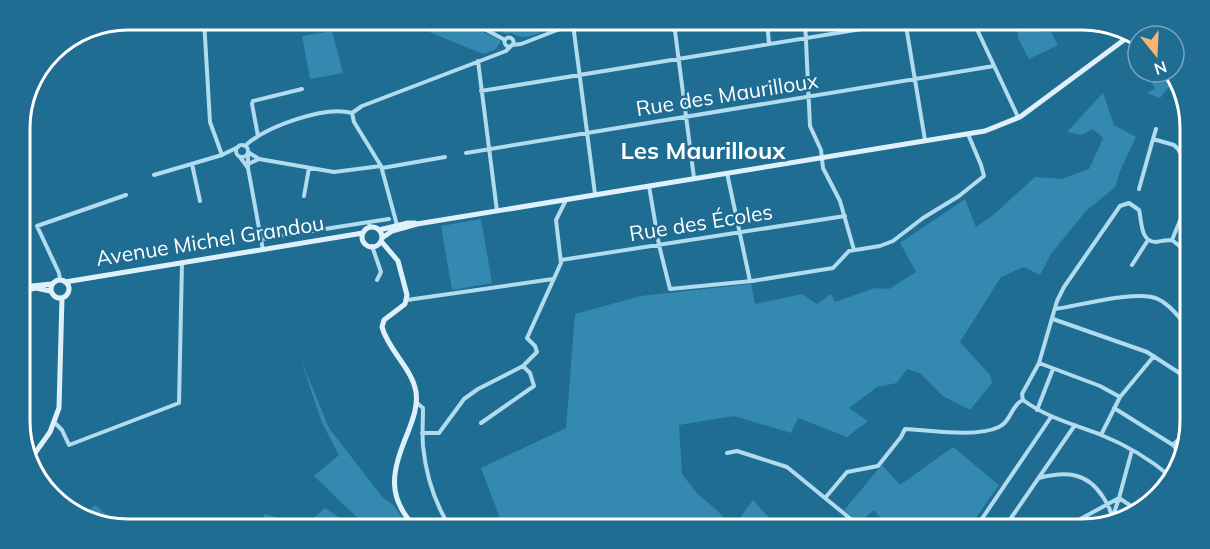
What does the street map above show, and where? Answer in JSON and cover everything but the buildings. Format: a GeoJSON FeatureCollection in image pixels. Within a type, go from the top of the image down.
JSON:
{"type":"FeatureCollection","features":[{"type":"Feature","properties":{"kind":"main road"},"geometry":{"type":"LineString","coordinates":[[409,519],[396,496],[394,479],[396,463],[417,403],[412,381],[382,327],[384,320],[407,300],[403,276],[392,252],[363,237],[369,225],[379,230],[390,226],[417,224],[968,134],[1000,126],[1018,118],[1125,39]]}},
{"type":"Feature","properties":{"kind":"main road"},"geometry":{"type":"LineString","coordinates":[[378,243],[396,230],[417,224]]}},
{"type":"Feature","properties":{"kind":"main road"},"geometry":{"type":"LineString","coordinates":[[378,243],[379,230]]}},
{"type":"Feature","properties":{"kind":"main road","name":"Avenue Michel Grandou"},"geometry":{"type":"LineString","coordinates":[[63,281],[339,238],[363,237]]}},
{"type":"Feature","properties":{"kind":"main road","name":"Avenue Michel Grandou"},"geometry":{"type":"LineString","coordinates":[[69,289],[86,277]]}},
{"type":"Feature","properties":{"kind":"main road"},"geometry":{"type":"LineString","coordinates":[[30,288],[50,291],[55,297],[62,298],[67,295],[69,289],[63,281],[30,288]]}},
{"type":"Feature","properties":{"kind":"main road"},"geometry":{"type":"LineString","coordinates":[[50,291],[52,284]]}},
{"type":"Feature","properties":{"kind":"main road"},"geometry":{"type":"LineString","coordinates":[[35,453],[50,432],[59,408],[62,298]]}},
{"type":"Feature","properties":{"kind":"street"},"geometry":{"type":"LineString","coordinates":[[205,30],[210,122],[222,155]]}},
{"type":"Feature","properties":{"kind":"street"},"geometry":{"type":"LineString","coordinates":[[486,30],[510,43],[526,43],[558,30]]}},
{"type":"Feature","properties":{"kind":"street"},"geometry":{"type":"LineString","coordinates":[[574,30],[595,195]]}},
{"type":"Feature","properties":{"kind":"street"},"geometry":{"type":"LineString","coordinates":[[673,30],[694,178]]}},
{"type":"Feature","properties":{"kind":"street"},"geometry":{"type":"LineString","coordinates":[[806,30],[810,126],[821,150],[823,168],[837,194],[845,216],[854,250]]}},
{"type":"Feature","properties":{"kind":"street"},"geometry":{"type":"LineString","coordinates":[[481,91],[851,30]]}},
{"type":"Feature","properties":{"kind":"street"},"geometry":{"type":"LineString","coordinates":[[907,30],[925,140]]}},
{"type":"Feature","properties":{"kind":"street"},"geometry":{"type":"LineString","coordinates":[[977,30],[1018,118]]}},
{"type":"Feature","properties":{"kind":"street"},"geometry":{"type":"LineString","coordinates":[[768,32],[769,44]]}},
{"type":"Feature","properties":{"kind":"street"},"geometry":{"type":"LineString","coordinates":[[154,175],[245,146],[258,136],[302,117],[340,111],[352,113],[362,106],[503,52],[510,43]]}},
{"type":"Feature","properties":{"kind":"street"},"geometry":{"type":"LineString","coordinates":[[478,62],[497,211]]}},
{"type":"Feature","properties":{"kind":"street","name":"Rue des Maurilloux"},"geometry":{"type":"LineString","coordinates":[[466,153],[994,66]]}},
{"type":"Feature","properties":{"kind":"street"},"geometry":{"type":"LineString","coordinates":[[258,136],[253,101],[302,89]]}},
{"type":"Feature","properties":{"kind":"street"},"geometry":{"type":"LineString","coordinates":[[352,113],[354,122],[382,167],[397,225],[388,234]]}},
{"type":"Feature","properties":{"kind":"street"},"geometry":{"type":"LineString","coordinates":[[1139,189],[1156,129]]}},
{"type":"Feature","properties":{"kind":"street"},"geometry":{"type":"LineString","coordinates":[[648,186],[670,289],[750,281],[833,268],[849,252],[894,241],[984,176],[968,134]]}},
{"type":"Feature","properties":{"kind":"street"},"geometry":{"type":"LineString","coordinates":[[1153,139],[1174,145],[1180,152]]}},
{"type":"Feature","properties":{"kind":"street"},"geometry":{"type":"LineString","coordinates":[[245,146],[263,250]]}},
{"type":"Feature","properties":{"kind":"street"},"geometry":{"type":"LineString","coordinates":[[238,147],[238,154],[248,166]]}},
{"type":"Feature","properties":{"kind":"street"},"geometry":{"type":"LineString","coordinates":[[222,155],[238,154],[243,157],[248,153]]}},
{"type":"Feature","properties":{"kind":"street"},"geometry":{"type":"LineString","coordinates":[[248,153],[259,159],[334,172],[445,157]]}},
{"type":"Feature","properties":{"kind":"street"},"geometry":{"type":"LineString","coordinates":[[248,166],[259,159]]}},
{"type":"Feature","properties":{"kind":"street"},"geometry":{"type":"LineString","coordinates":[[192,164],[200,201]]}},
{"type":"Feature","properties":{"kind":"street"},"geometry":{"type":"LineString","coordinates":[[304,196],[309,168]]}},
{"type":"Feature","properties":{"kind":"street"},"geometry":{"type":"LineString","coordinates":[[727,173],[750,281]]}},
{"type":"Feature","properties":{"kind":"street"},"geometry":{"type":"LineString","coordinates":[[63,281],[37,226],[126,195]]}},
{"type":"Feature","properties":{"kind":"street"},"geometry":{"type":"LineString","coordinates":[[422,433],[439,433],[464,399],[478,389],[523,366],[537,352],[535,346],[528,340],[528,335],[561,260],[556,220],[566,199]]}},
{"type":"Feature","properties":{"kind":"street"},"geometry":{"type":"LineString","coordinates":[[1165,473],[1132,450],[1037,410],[1023,399],[1022,394],[1039,363],[1064,287],[1120,206],[1129,203],[1139,210],[1142,231],[1148,240],[1156,242],[1172,240],[1180,246]]}},
{"type":"Feature","properties":{"kind":"street"},"geometry":{"type":"LineString","coordinates":[[390,226],[395,216]]}},
{"type":"Feature","properties":{"kind":"street","name":"Rue des Écoles"},"geometry":{"type":"LineString","coordinates":[[561,260],[845,216]]}},
{"type":"Feature","properties":{"kind":"street"},"geometry":{"type":"LineString","coordinates":[[262,239],[369,225],[389,219]]}},
{"type":"Feature","properties":{"kind":"street"},"geometry":{"type":"LineString","coordinates":[[1172,240],[1180,220]]}},
{"type":"Feature","properties":{"kind":"street"},"geometry":{"type":"LineString","coordinates":[[1132,265],[1148,240]]}},
{"type":"Feature","properties":{"kind":"street"},"geometry":{"type":"LineString","coordinates":[[377,280],[381,272],[378,243]]}},
{"type":"Feature","properties":{"kind":"street"},"geometry":{"type":"LineString","coordinates":[[54,422],[62,430],[69,445],[179,403],[182,263]]}},
{"type":"Feature","properties":{"kind":"street"},"geometry":{"type":"LineString","coordinates":[[407,300],[554,279]]}},
{"type":"Feature","properties":{"kind":"street"},"geometry":{"type":"LineString","coordinates":[[1055,309],[1134,296],[1148,296],[1159,299],[1180,318]]}},
{"type":"Feature","properties":{"kind":"street"},"geometry":{"type":"LineString","coordinates":[[1053,319],[1154,356],[1180,373]]}},
{"type":"Feature","properties":{"kind":"street"},"geometry":{"type":"LineString","coordinates":[[1101,435],[1119,397],[1154,356]]}},
{"type":"Feature","properties":{"kind":"street"},"geometry":{"type":"LineString","coordinates":[[1039,363],[1100,386],[1119,397]]}},
{"type":"Feature","properties":{"kind":"street"},"geometry":{"type":"LineString","coordinates":[[481,423],[534,386],[530,373],[523,366]]}},
{"type":"Feature","properties":{"kind":"street"},"geometry":{"type":"LineString","coordinates":[[1037,410],[1053,369]]}},
{"type":"Feature","properties":{"kind":"street"},"geometry":{"type":"LineString","coordinates":[[825,498],[847,472],[878,466],[901,437],[904,429],[970,433],[1001,426],[1016,404],[1023,399]]}},
{"type":"Feature","properties":{"kind":"street"},"geometry":{"type":"LineString","coordinates":[[417,403],[423,408],[423,448],[433,495],[444,519]]}},
{"type":"Feature","properties":{"kind":"street"},"geometry":{"type":"LineString","coordinates":[[1114,408],[1176,448]]}},
{"type":"Feature","properties":{"kind":"street"},"geometry":{"type":"LineString","coordinates":[[982,519],[1051,417]]}},
{"type":"Feature","properties":{"kind":"street"},"geometry":{"type":"LineString","coordinates":[[1010,519],[1075,425]]}},
{"type":"Feature","properties":{"kind":"street"},"geometry":{"type":"LineString","coordinates":[[1173,445],[1178,440]]}},
{"type":"Feature","properties":{"kind":"street"},"geometry":{"type":"LineString","coordinates":[[1113,514],[1132,450]]}},
{"type":"Feature","properties":{"kind":"street"},"geometry":{"type":"LineString","coordinates":[[728,453],[737,451],[787,467],[851,519]]}},
{"type":"Feature","properties":{"kind":"street"},"geometry":{"type":"LineString","coordinates":[[1038,478],[1052,474],[1078,476],[1090,481],[1108,505],[1111,515]]}},
{"type":"Feature","properties":{"kind":"street"},"geometry":{"type":"LineString","coordinates":[[1081,519],[1119,498]]}},
{"type":"Feature","properties":{"kind":"street"},"geometry":{"type":"LineString","coordinates":[[1119,498],[1131,506]]}},
{"type":"Feature","properties":{"kind":"shaded area"},"geometry":{"type":"Polygon","coordinates":[[[424,30],[480,30],[501,41],[495,50],[483,54],[424,30]]]}},
{"type":"Feature","properties":{"kind":"shaded area"},"geometry":{"type":"Polygon","coordinates":[[[497,30],[546,30],[525,37],[512,33],[505,34],[497,30]]]}},
{"type":"Feature","properties":{"kind":"shaded area"},"geometry":{"type":"Polygon","coordinates":[[[1018,30],[1041,30],[1041,32],[1051,32],[1058,45],[1029,59],[1018,38],[1018,30]]]}},
{"type":"Feature","properties":{"kind":"shaded area"},"geometry":{"type":"Polygon","coordinates":[[[332,31],[343,73],[310,79],[302,36],[332,31]]]}},
{"type":"Feature","properties":{"kind":"shaded area"},"geometry":{"type":"Polygon","coordinates":[[[1152,84],[1170,85],[1160,98],[1147,93],[1155,89],[1152,84]]]}},
{"type":"Feature","properties":{"kind":"shaded area"},"geometry":{"type":"Polygon","coordinates":[[[1103,93],[1114,125],[1136,137],[1115,187],[1086,211],[1051,254],[1040,275],[1024,267],[1001,277],[960,342],[990,375],[992,383],[970,410],[943,396],[920,373],[907,369],[897,383],[877,387],[849,408],[868,421],[847,437],[798,418],[791,433],[734,416],[679,425],[682,474],[696,492],[726,519],[500,519],[481,468],[566,428],[575,314],[641,296],[751,284],[755,304],[802,294],[817,304],[831,294],[835,302],[875,288],[889,289],[916,272],[900,243],[965,199],[976,227],[992,216],[1035,177],[1061,179],[1089,169],[1103,138],[1093,129],[1082,135],[1067,132],[1103,93]]]}},
{"type":"Feature","properties":{"kind":"shaded area"},"geometry":{"type":"Polygon","coordinates":[[[481,219],[492,283],[452,290],[441,226],[481,219]]]}},
{"type":"Feature","properties":{"kind":"shaded area"},"geometry":{"type":"Polygon","coordinates":[[[301,360],[329,428],[383,498],[393,505],[403,519],[359,519],[314,476],[339,455],[322,423],[301,360]]]}},
{"type":"Feature","properties":{"kind":"shaded area"},"geometry":{"type":"Polygon","coordinates":[[[953,447],[999,485],[975,519],[882,519],[874,510],[864,519],[854,519],[844,510],[882,465],[900,485],[953,447]]]}},
{"type":"Feature","properties":{"kind":"shaded area"},"geometry":{"type":"Polygon","coordinates":[[[753,500],[770,519],[739,519],[753,500]]]}},
{"type":"Feature","properties":{"kind":"shaded area"},"geometry":{"type":"Polygon","coordinates":[[[96,505],[108,517],[90,512],[87,511],[96,505]]]}},
{"type":"Feature","properties":{"kind":"shaded area"},"geometry":{"type":"Polygon","coordinates":[[[325,508],[341,519],[312,519],[325,508]]]}},
{"type":"Feature","properties":{"kind":"shaded area"},"geometry":{"type":"Polygon","coordinates":[[[265,514],[281,519],[262,519],[265,514]]]}},
{"type":"Feature","properties":{"kind":"district","name":"Les Maurilloux"},"geometry":{"type":"Point","coordinates":[703,151]}}]}
